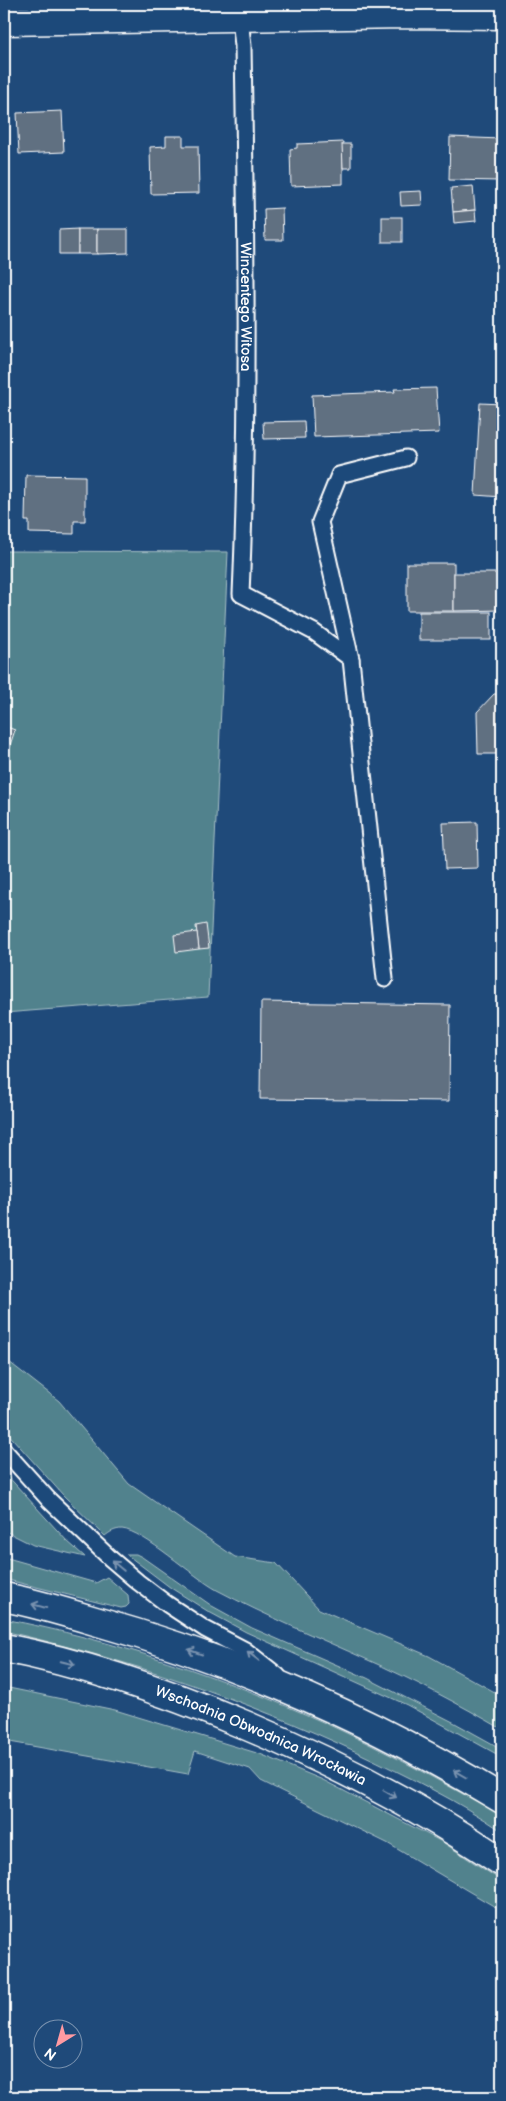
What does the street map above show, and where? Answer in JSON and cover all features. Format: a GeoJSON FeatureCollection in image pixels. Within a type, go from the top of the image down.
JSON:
{"type":"FeatureCollection","features":[{"type":"Feature","properties":{"kind":"main road"},"geometry":{"type":"LineString","coordinates":[[4,21],[403,14],[502,15]]}},
{"type":"Feature","properties":{"kind":"main road"},"geometry":{"type":"LineString","coordinates":[[4,1597],[131,1631],[196,1653],[305,1696],[386,1734],[502,1799]]}},
{"type":"Feature","properties":{"kind":"main road","name":"Wschodnia Obwodnica Wrocławia"},"geometry":{"type":"LineString","coordinates":[[4,1648],[80,1666],[148,1687],[198,1705],[299,1748],[407,1803],[502,1862]]}},
{"type":"Feature","properties":{"kind":"lane","name":"Wincentego Witosa"},"geometry":{"type":"LineString","coordinates":[[240,18],[243,46],[245,214],[244,526],[241,594],[314,632],[351,659]]}},
{"type":"Feature","properties":{"kind":"lane"},"geometry":{"type":"LineString","coordinates":[[385,979],[351,659],[320,522],[339,475],[406,458]]}},
{"type":"Feature","properties":{"kind":"lane"},"geometry":{"type":"LineString","coordinates":[[4,1450],[49,1500],[110,1559],[138,1582],[166,1604],[205,1629],[245,1650],[305,1696]]}},
{"type":"Feature","properties":{"kind":"green space"},"geometry":{"type":"Polygon","coordinates":[[[4,551],[228,552],[208,997],[4,1013],[4,551]]]}},
{"type":"Feature","properties":{"kind":"green space"},"geometry":{"type":"Polygon","coordinates":[[[4,1358],[59,1401],[129,1484],[235,1557],[276,1563],[319,1609],[429,1656],[502,1696],[502,1729],[402,1675],[235,1600],[207,1584],[155,1546],[131,1532],[119,1529],[105,1536],[63,1495],[4,1429],[4,1358]]]}},
{"type":"Feature","properties":{"kind":"green space"},"geometry":{"type":"Polygon","coordinates":[[[4,1472],[67,1541],[85,1557],[33,1545],[7,1532],[4,1528],[4,1472]]]}},
{"type":"Feature","properties":{"kind":"green space"},"geometry":{"type":"Polygon","coordinates":[[[126,1554],[136,1554],[142,1557],[212,1606],[252,1628],[367,1678],[455,1723],[502,1749],[502,1757],[407,1705],[246,1632],[171,1588],[126,1554]]]}},
{"type":"Feature","properties":{"kind":"green space"},"geometry":{"type":"Polygon","coordinates":[[[4,1557],[96,1583],[107,1577],[128,1595],[129,1604],[121,1608],[4,1579],[4,1557]]]}},
{"type":"Feature","properties":{"kind":"green space"},"geometry":{"type":"Polygon","coordinates":[[[4,1619],[127,1649],[208,1675],[286,1706],[369,1744],[497,1813],[502,1817],[502,1831],[432,1789],[315,1733],[184,1682],[96,1655],[4,1631],[4,1619]]]}},
{"type":"Feature","properties":{"kind":"green space"},"geometry":{"type":"Polygon","coordinates":[[[4,1687],[115,1710],[260,1754],[323,1780],[444,1843],[502,1881],[502,1911],[387,1843],[261,1781],[250,1769],[195,1751],[188,1774],[4,1741],[4,1687]]]}},
{"type":"Feature","properties":{"kind":"building"},"geometry":{"type":"Polygon","coordinates":[[[62,111],[64,152],[19,154],[17,113],[62,111]]]}},
{"type":"Feature","properties":{"kind":"building"},"geometry":{"type":"Polygon","coordinates":[[[166,136],[183,136],[183,146],[198,146],[199,193],[151,194],[150,147],[166,146],[166,136]]]}},
{"type":"Feature","properties":{"kind":"building"},"geometry":{"type":"Polygon","coordinates":[[[450,137],[501,139],[500,181],[449,180],[450,137]]]}},
{"type":"Feature","properties":{"kind":"building"},"geometry":{"type":"Polygon","coordinates":[[[343,142],[343,184],[291,186],[290,149],[297,148],[297,144],[343,142]]]}},
{"type":"Feature","properties":{"kind":"building"},"geometry":{"type":"Polygon","coordinates":[[[342,144],[351,144],[351,168],[343,168],[342,144]]]}},
{"type":"Feature","properties":{"kind":"building"},"geometry":{"type":"Polygon","coordinates":[[[501,148],[502,174],[500,174],[501,148]]]}},
{"type":"Feature","properties":{"kind":"building"},"geometry":{"type":"Polygon","coordinates":[[[473,186],[475,210],[453,212],[451,188],[473,186]]]}},
{"type":"Feature","properties":{"kind":"building"},"geometry":{"type":"Polygon","coordinates":[[[421,191],[422,205],[401,206],[400,192],[421,191]]]}},
{"type":"Feature","properties":{"kind":"building"},"geometry":{"type":"Polygon","coordinates":[[[282,208],[283,240],[265,240],[264,209],[282,208]]]}},
{"type":"Feature","properties":{"kind":"building"},"geometry":{"type":"Polygon","coordinates":[[[475,210],[476,221],[454,223],[453,212],[475,210]]]}},
{"type":"Feature","properties":{"kind":"building"},"geometry":{"type":"Polygon","coordinates":[[[382,217],[402,217],[402,242],[382,242],[382,217]]]}},
{"type":"Feature","properties":{"kind":"building"},"geometry":{"type":"Polygon","coordinates":[[[78,229],[78,254],[59,254],[59,230],[78,229]]]}},
{"type":"Feature","properties":{"kind":"building"},"geometry":{"type":"Polygon","coordinates":[[[78,229],[97,229],[97,254],[78,254],[78,229]]]}},
{"type":"Feature","properties":{"kind":"building"},"geometry":{"type":"Polygon","coordinates":[[[97,229],[128,229],[128,253],[97,254],[97,229]]]}},
{"type":"Feature","properties":{"kind":"building"},"geometry":{"type":"Polygon","coordinates":[[[436,388],[439,433],[314,437],[312,395],[395,392],[394,389],[436,388]]]}},
{"type":"Feature","properties":{"kind":"building"},"geometry":{"type":"Polygon","coordinates":[[[480,403],[502,404],[502,497],[475,495],[480,403]]]}},
{"type":"Feature","properties":{"kind":"building"},"geometry":{"type":"Polygon","coordinates":[[[304,421],[305,438],[264,439],[263,422],[304,421]]]}},
{"type":"Feature","properties":{"kind":"building"},"geometry":{"type":"Polygon","coordinates":[[[26,475],[85,476],[85,521],[74,521],[74,534],[29,533],[29,521],[25,521],[26,475]]]}},
{"type":"Feature","properties":{"kind":"building"},"geometry":{"type":"Polygon","coordinates":[[[407,563],[454,563],[454,611],[407,611],[407,563]]]}},
{"type":"Feature","properties":{"kind":"building"},"geometry":{"type":"Polygon","coordinates":[[[454,573],[502,573],[502,610],[454,611],[454,573]]]}},
{"type":"Feature","properties":{"kind":"building"},"geometry":{"type":"Polygon","coordinates":[[[419,612],[491,612],[491,640],[419,640],[419,612]]]}},
{"type":"Feature","properties":{"kind":"building"},"geometry":{"type":"Polygon","coordinates":[[[494,694],[502,694],[502,754],[478,754],[477,712],[494,694]]]}},
{"type":"Feature","properties":{"kind":"building"},"geometry":{"type":"Polygon","coordinates":[[[4,726],[15,730],[6,757],[4,756],[4,726]]]}},
{"type":"Feature","properties":{"kind":"building"},"geometry":{"type":"Polygon","coordinates":[[[477,822],[478,868],[445,869],[443,823],[477,822]]]}},
{"type":"Feature","properties":{"kind":"building"},"geometry":{"type":"Polygon","coordinates":[[[206,924],[209,948],[199,949],[196,926],[206,924]]]}},
{"type":"Feature","properties":{"kind":"building"},"geometry":{"type":"Polygon","coordinates":[[[197,932],[199,949],[176,952],[174,935],[197,932]]]}},
{"type":"Feature","properties":{"kind":"building"},"geometry":{"type":"Polygon","coordinates":[[[261,1002],[450,1005],[449,1101],[260,1099],[261,1002]]]}}]}
